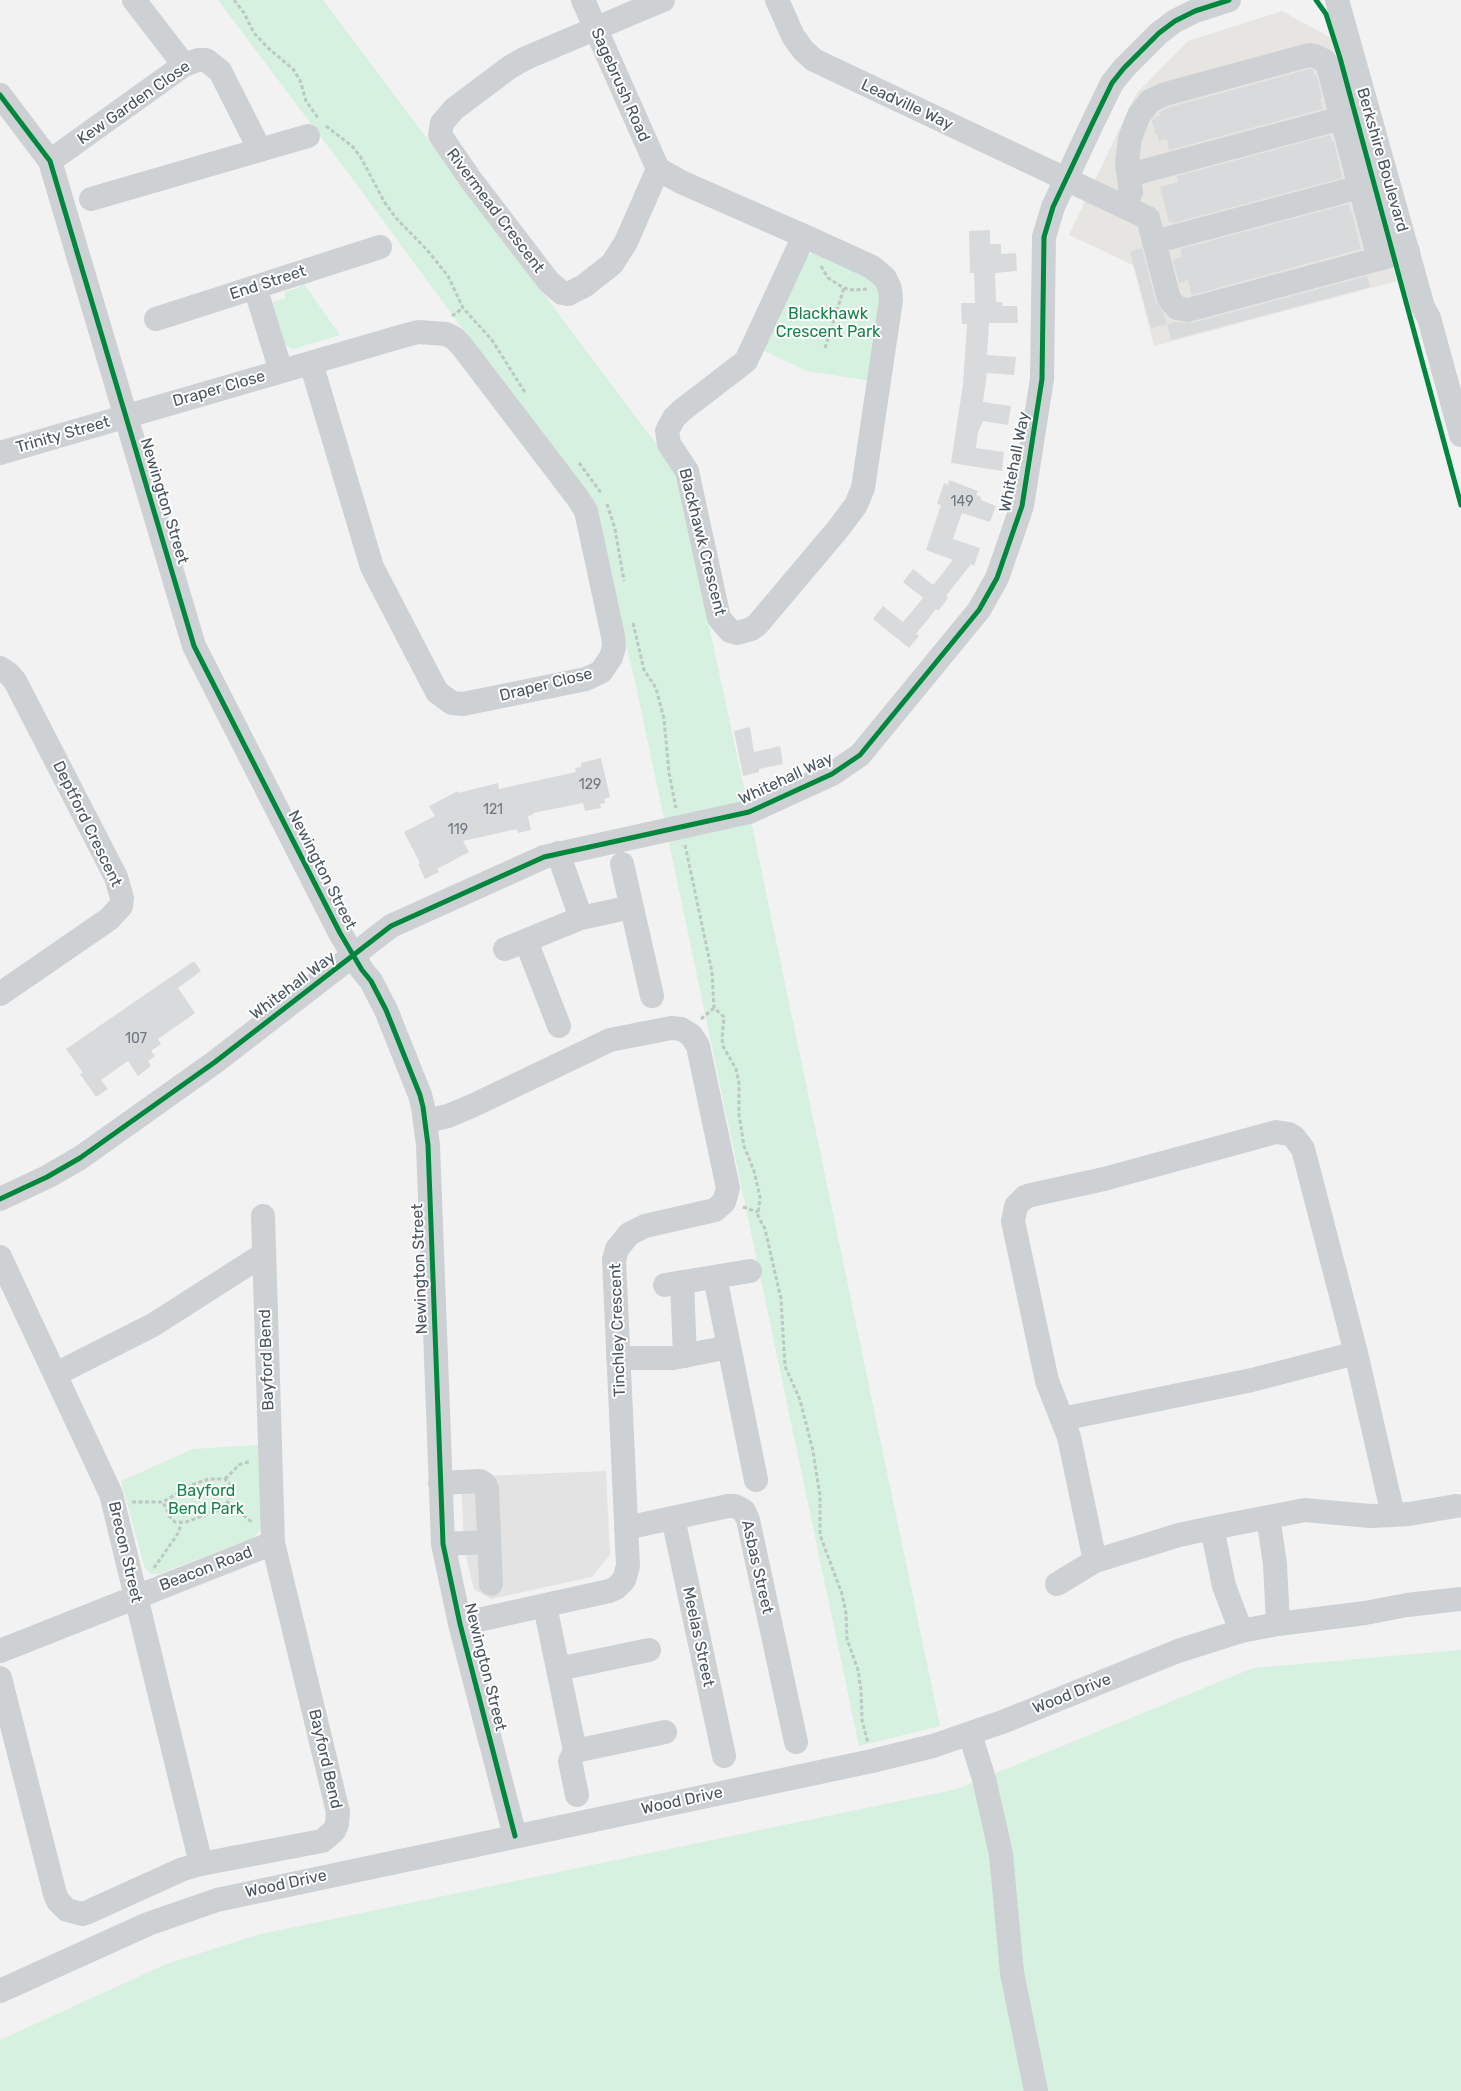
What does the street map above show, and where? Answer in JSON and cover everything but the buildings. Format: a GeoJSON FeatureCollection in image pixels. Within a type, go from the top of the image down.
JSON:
{"type":"FeatureCollection","features":[{"type":"Feature","properties":{"kind":"street"},"geometry":{"type":"LineString","coordinates":[[134,0],[184,65]]}},
{"type":"Feature","properties":{"kind":"street","name":"Sagebrush Road"},"geometry":{"type":"LineString","coordinates":[[583,0],[658,170]]}},
{"type":"Feature","properties":{"kind":"street","name":"Rivermead Crescent"},"geometry":{"type":"LineString","coordinates":[[658,170],[626,242],[612,264],[584,286],[568,294],[562,293],[549,282],[470,180],[440,135],[442,123],[454,109],[510,67],[526,58],[663,0]]}},
{"type":"Feature","properties":{"kind":"street","name":"Leadville Way"},"geometry":{"type":"LineString","coordinates":[[777,0],[793,36],[814,60],[1148,218],[1154,242]]}},
{"type":"Feature","properties":{"kind":"street","name":"Whitehall Way"},"geometry":{"type":"LineString","coordinates":[[0,1199],[47,1177],[80,1158],[215,1062],[391,926],[531,862],[558,853],[739,815],[792,794],[832,774],[849,764],[866,748],[979,610],[997,578],[1024,494],[1042,379],[1044,237],[1053,207],[1065,179],[1112,83],[1124,68],[1159,33],[1175,21],[1195,11],[1229,0]]}},
{"type":"Feature","properties":{"kind":"street","name":"Berkshire Boulevard"},"geometry":{"type":"LineString","coordinates":[[1337,0],[1461,435]]}},
{"type":"Feature","properties":{"kind":"street","name":"Berkshire Boulevard"},"geometry":{"type":"LineString","coordinates":[[1351,0],[1410,215],[1432,304],[1429,318]]}},
{"type":"Feature","properties":{"kind":"street"},"geometry":{"type":"LineString","coordinates":[[1114,202],[1123,202],[1130,196],[1132,188],[1127,163],[1130,138],[1139,115],[1146,105],[1160,96],[1203,83],[1309,55],[1315,56],[1325,61],[1328,66],[1379,259]]}},
{"type":"Feature","properties":{"kind":"street","name":"Kew Garden Close"},"geometry":{"type":"LineString","coordinates":[[50,161],[184,65],[198,60],[206,60],[212,63],[220,71],[260,150]]}},
{"type":"Feature","properties":{"kind":"street","name":"Newington Street"},"geometry":{"type":"LineString","coordinates":[[0,95],[50,161],[194,646],[333,920],[386,1010],[420,1096],[426,1121],[428,1145],[443,1544],[460,1624],[515,1836]]}},
{"type":"Feature","properties":{"kind":"street"},"geometry":{"type":"LineString","coordinates":[[1129,175],[1342,118]]}},
{"type":"Feature","properties":{"kind":"street"},"geometry":{"type":"LineString","coordinates":[[90,199],[308,136]]}},
{"type":"Feature","properties":{"kind":"street","name":"Blackhawk Crescent"},"geometry":{"type":"LineString","coordinates":[[658,170],[681,182],[804,236],[872,267],[885,278],[890,289],[891,300],[863,488],[856,505],[757,625],[737,633],[730,631],[719,618],[687,470],[669,444],[667,432],[674,418],[681,411],[746,361],[804,236]]}},
{"type":"Feature","properties":{"kind":"street"},"geometry":{"type":"LineString","coordinates":[[1360,187],[1154,242],[1169,299],[1177,308],[1188,310],[1408,251]]}},
{"type":"Feature","properties":{"kind":"street","name":"End Street"},"geometry":{"type":"LineString","coordinates":[[156,319],[380,247]]}},
{"type":"Feature","properties":{"kind":"street"},"geometry":{"type":"LineString","coordinates":[[255,287],[281,371]]}},
{"type":"Feature","properties":{"kind":"street","name":"Draper Close"},"geometry":{"type":"LineString","coordinates":[[126,417],[418,332],[446,334],[462,345],[578,497],[586,511],[614,647],[611,657],[600,672],[586,679],[463,704],[452,703],[444,699],[437,692],[372,568],[312,363]]}},
{"type":"Feature","properties":{"kind":"street","name":"Trinity Street"},"geometry":{"type":"LineString","coordinates":[[0,453],[126,417]]}},
{"type":"Feature","properties":{"kind":"street","name":"Deptford Crescent"},"geometry":{"type":"LineString","coordinates":[[0,668],[15,681],[116,878],[122,898],[121,906],[109,919],[3,984]]}},
{"type":"Feature","properties":{"kind":"street"},"geometry":{"type":"LineString","coordinates":[[558,853],[581,918]]}},
{"type":"Feature","properties":{"kind":"street"},"geometry":{"type":"LineString","coordinates":[[622,864],[652,996]]}},
{"type":"Feature","properties":{"kind":"street"},"geometry":{"type":"LineString","coordinates":[[560,1026],[515,945],[581,918],[631,907]]}},
{"type":"Feature","properties":{"kind":"street","name":"Tinchley Crescent"},"geometry":{"type":"LineString","coordinates":[[426,1121],[448,1116],[474,1105],[610,1040],[676,1028],[691,1035],[698,1046],[727,1180],[727,1195],[720,1207],[715,1210],[645,1226],[629,1234],[623,1240],[617,1249],[614,1260],[628,1566],[624,1580],[609,1591],[460,1624]]}},
{"type":"Feature","properties":{"kind":"street"},"geometry":{"type":"LineString","coordinates":[[1095,1562],[1069,1437],[1047,1381],[1013,1221],[1016,1206],[1025,1197],[1031,1195],[1104,1179],[1276,1132],[1289,1134],[1303,1149],[1356,1353],[1393,1515]]}},
{"type":"Feature","properties":{"kind":"street","name":"Bayford Bend"},"geometry":{"type":"LineString","coordinates":[[0,1678],[55,1894],[62,1906],[75,1913],[88,1912],[172,1874],[201,1864],[322,1841],[329,1836],[338,1824],[338,1812],[273,1543],[263,1216]]}},
{"type":"Feature","properties":{"kind":"street"},"geometry":{"type":"LineString","coordinates":[[56,1374],[153,1325],[264,1254]]}},
{"type":"Feature","properties":{"kind":"street","name":"Brecon Street"},"geometry":{"type":"LineString","coordinates":[[0,1257],[108,1484],[139,1595],[201,1864]]}},
{"type":"Feature","properties":{"kind":"street"},"geometry":{"type":"LineString","coordinates":[[685,1356],[674,1284],[750,1271]]}},
{"type":"Feature","properties":{"kind":"street"},"geometry":{"type":"LineString","coordinates":[[715,1277],[756,1480]]}},
{"type":"Feature","properties":{"kind":"street"},"geometry":{"type":"LineString","coordinates":[[618,1358],[672,1358],[729,1347]]}},
{"type":"Feature","properties":{"kind":"street"},"geometry":{"type":"LineString","coordinates":[[1062,1419],[1252,1380],[1356,1353]]}},
{"type":"Feature","properties":{"kind":"street"},"geometry":{"type":"LineString","coordinates":[[440,1483],[480,1481],[485,1484],[487,1489],[491,1584]]}},
{"type":"Feature","properties":{"kind":"street","name":"Asbas Street"},"geometry":{"type":"LineString","coordinates":[[626,1528],[728,1506],[740,1508],[747,1515],[796,1742]]}},
{"type":"Feature","properties":{"kind":"street"},"geometry":{"type":"LineString","coordinates":[[1057,1584],[1095,1562],[1179,1534],[1305,1510],[1370,1516],[1409,1514],[1456,1506]]}},
{"type":"Feature","properties":{"kind":"street"},"geometry":{"type":"LineString","coordinates":[[1268,1517],[1275,1564],[1278,1624]]}},
{"type":"Feature","properties":{"kind":"street","name":"Meelas Street"},"geometry":{"type":"LineString","coordinates":[[673,1518],[724,1756]]}},
{"type":"Feature","properties":{"kind":"street"},"geometry":{"type":"LineString","coordinates":[[1212,1528],[1224,1586],[1241,1631]]}},
{"type":"Feature","properties":{"kind":"street"},"geometry":{"type":"LineString","coordinates":[[443,1544],[488,1542]]}},
{"type":"Feature","properties":{"kind":"street","name":"Beacon Road"},"geometry":{"type":"LineString","coordinates":[[0,1651],[273,1543]]}},
{"type":"Feature","properties":{"kind":"street","name":"Wood Drive"},"geometry":{"type":"LineString","coordinates":[[0,1991],[148,1924],[217,1900],[872,1761],[933,1746],[970,1734],[1178,1652],[1241,1631],[1407,1605],[1461,1600]]}},
{"type":"Feature","properties":{"kind":"street"},"geometry":{"type":"LineString","coordinates":[[545,1606],[575,1751],[570,1761],[577,1795]]}},
{"type":"Feature","properties":{"kind":"street","name":"Wood Drive"},"geometry":{"type":"LineString","coordinates":[[1365,1613],[1418,1621],[1461,1616]]}},
{"type":"Feature","properties":{"kind":"street"},"geometry":{"type":"LineString","coordinates":[[558,1669],[649,1650]]}},
{"type":"Feature","properties":{"kind":"street"},"geometry":{"type":"LineString","coordinates":[[575,1751],[665,1732]]}},
{"type":"Feature","properties":{"kind":"street"},"geometry":{"type":"LineString","coordinates":[[970,1734],[984,1779],[1000,1854],[1012,1973],[1036,2091]]}},
{"type":"Feature","properties":{"kind":"path"},"geometry":{"type":"LineString","coordinates":[[825,348],[844,288]]}},
{"type":"Feature","properties":{"kind":"path"},"geometry":{"type":"LineString","coordinates":[[114,1505],[136,1501],[163,1502],[191,1485],[209,1479],[225,1478],[239,1465],[259,1458],[270,1457]]}},
{"type":"Feature","properties":{"kind":"path"},"geometry":{"type":"LineString","coordinates":[[163,1502],[170,1517],[176,1522],[222,1509],[228,1504],[230,1499],[231,1485],[225,1478]]}},
{"type":"Feature","properties":{"kind":"path"},"geometry":{"type":"LineString","coordinates":[[139,1595],[158,1562],[179,1532],[181,1522]]}},
{"type":"Feature","properties":{"kind":"shaded area"},"geometry":{"type":"Polygon","coordinates":[[[1282,11],[1331,38],[1397,281],[1154,346],[1133,265],[1069,235],[1136,94],[1188,41],[1282,11]]]}},
{"type":"Feature","properties":{"kind":"shaded area"},"geometry":{"type":"Polygon","coordinates":[[[606,1471],[610,1555],[592,1577],[491,1599],[474,1589],[464,1549],[461,1477],[606,1471]]]}},
{"type":"Feature","properties":{"kind":"green space"},"geometry":{"type":"Polygon","coordinates":[[[218,0],[323,0],[675,469],[749,811],[940,1726],[859,1746],[635,681],[596,520],[582,492],[360,189],[218,0]]]}},
{"type":"Feature","properties":{"kind":"green space","name":"Blackhawk Crescent Park"},"geometry":{"type":"Polygon","coordinates":[[[815,252],[868,274],[881,289],[871,381],[807,371],[760,349],[804,257],[815,252]]]}},
{"type":"Feature","properties":{"kind":"green space"},"geometry":{"type":"Polygon","coordinates":[[[302,281],[340,335],[293,349],[285,345],[272,302],[286,298],[284,292],[299,288],[302,281]]]}},
{"type":"Feature","properties":{"kind":"green space","name":"Bayford Bend Park"},"geometry":{"type":"Polygon","coordinates":[[[258,1445],[262,1526],[257,1534],[253,1538],[159,1574],[151,1574],[145,1569],[121,1481],[193,1449],[258,1445]]]}},
{"type":"Feature","properties":{"kind":"green space"},"geometry":{"type":"Polygon","coordinates":[[[1461,1650],[1461,2091],[0,2091],[0,2040],[164,1965],[256,1935],[957,1789],[1253,1668],[1461,1650]]]}},
{"type":"Feature","properties":{"kind":"cycle path"},"geometry":{"type":"LineString","coordinates":[[0,1199],[47,1177],[80,1158],[215,1062],[391,926],[544,857],[749,812],[832,774],[860,755],[979,610],[997,578],[1022,506],[1042,379],[1044,237],[1053,207],[1112,83],[1124,68],[1159,33],[1175,21],[1195,11],[1229,0]]}},
{"type":"Feature","properties":{"kind":"cycle path"},"geometry":{"type":"LineString","coordinates":[[1316,0],[1326,14],[1340,58],[1461,505]]}},
{"type":"Feature","properties":{"kind":"cycle path"},"geometry":{"type":"LineString","coordinates":[[0,95],[50,161],[194,646],[340,933],[362,970],[371,981],[386,1010],[420,1095],[428,1145],[443,1544],[460,1624],[515,1836]]}}]}
